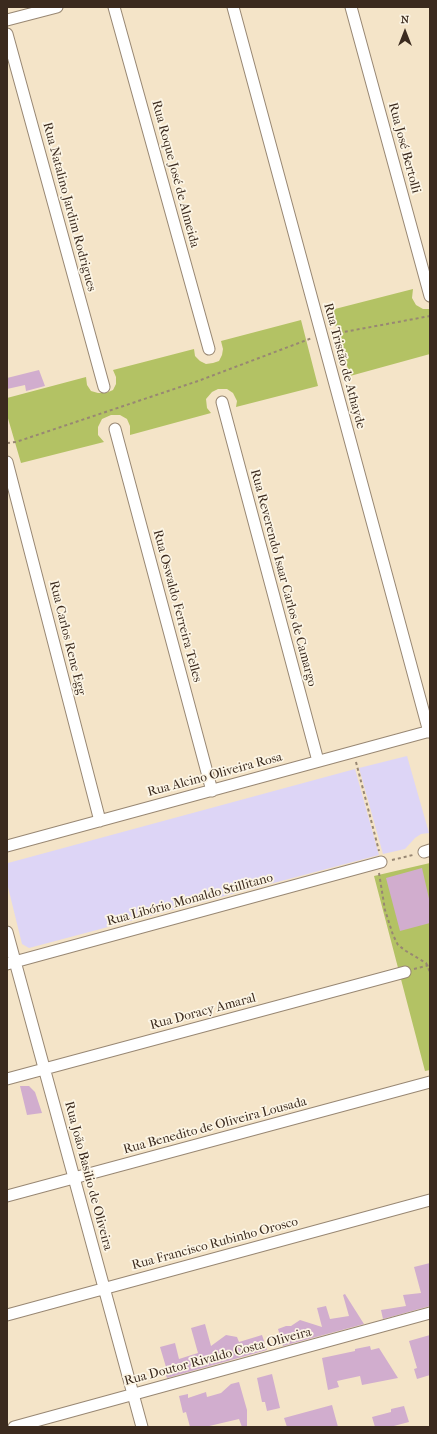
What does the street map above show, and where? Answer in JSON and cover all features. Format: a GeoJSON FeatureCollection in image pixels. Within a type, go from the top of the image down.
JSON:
{"type":"FeatureCollection","features":[{"type":"Feature","properties":{"kind":"street"},"geometry":{"type":"LineString","coordinates":[[7,20],[57,7]]}},
{"type":"Feature","properties":{"kind":"street","name":"Rua Roque José de Almeida"},"geometry":{"type":"LineString","coordinates":[[114,7],[209,349]]}},
{"type":"Feature","properties":{"kind":"street","name":"Rua Tristão de Athayde"},"geometry":{"type":"LineString","coordinates":[[233,7],[429,731]]}},
{"type":"Feature","properties":{"kind":"street","name":"Rua José Bertolli"},"geometry":{"type":"LineString","coordinates":[[352,7],[430,296]]}},
{"type":"Feature","properties":{"kind":"street","name":"Rua Natalino Jardim Rodrigues"},"geometry":{"type":"LineString","coordinates":[[7,34],[104,387]]}},
{"type":"Feature","properties":{"kind":"street","name":"Rua Reverendo Isaar Carlos de Camargo"},"geometry":{"type":"LineString","coordinates":[[222,402],[318,761]]}},
{"type":"Feature","properties":{"kind":"street","name":"Rua Oswaldo Ferreira Telles"},"geometry":{"type":"LineString","coordinates":[[115,429],[212,791]]}},
{"type":"Feature","properties":{"kind":"street","name":"Rua Carlos Rene Egg"},"geometry":{"type":"LineString","coordinates":[[7,462],[100,821]]}},
{"type":"Feature","properties":{"kind":"street","name":"Rua Alcino Oliveira Rosa"},"geometry":{"type":"LineString","coordinates":[[7,846],[318,761],[354,753],[429,731]]}},
{"type":"Feature","properties":{"kind":"street","name":"Rua Libório Monaldo Stillitano"},"geometry":{"type":"LineString","coordinates":[[10,963],[381,859]]}},
{"type":"Feature","properties":{"kind":"street","name":"Rua João Basilio de Oliveira"},"geometry":{"type":"LineString","coordinates":[[7,932],[10,963],[44,1069],[142,1427]]}},
{"type":"Feature","properties":{"kind":"street","name":"Rua Doracy Amaral"},"geometry":{"type":"LineString","coordinates":[[7,1079],[406,972]]}},
{"type":"Feature","properties":{"kind":"street","name":"Rua Benedito de Oliveira Lousada"},"geometry":{"type":"LineString","coordinates":[[7,1196],[430,1082]]}},
{"type":"Feature","properties":{"kind":"street","name":"Rua Francisco Rubinho Orosco"},"geometry":{"type":"LineString","coordinates":[[7,1315],[430,1200]]}},
{"type":"Feature","properties":{"kind":"street","name":"Rua Doutor Rivaldo Costa Oliveira"},"geometry":{"type":"LineString","coordinates":[[14,1427],[430,1313]]}},
{"type":"Feature","properties":{"kind":"path"},"geometry":{"type":"LineString","coordinates":[[7,443],[16,442],[198,381],[321,334],[334,334],[430,316]]}},
{"type":"Feature","properties":{"kind":"path"},"geometry":{"type":"LineString","coordinates":[[354,753],[381,859],[378,874],[380,887],[393,935],[398,945],[429,965],[430,972]]}},
{"type":"Feature","properties":{"kind":"path"},"geometry":{"type":"LineString","coordinates":[[381,859],[427,851]]}},
{"type":"Feature","properties":{"kind":"path"},"geometry":{"type":"LineString","coordinates":[[406,972],[429,965]]}},
{"type":"Feature","properties":{"kind":"shaded area"},"geometry":{"type":"Polygon","coordinates":[[[407,756],[429,833],[421,834],[415,838],[405,849],[383,854],[359,768],[407,756]]]}},
{"type":"Feature","properties":{"kind":"shaded area"},"geometry":{"type":"Polygon","coordinates":[[[355,769],[379,855],[29,948],[22,944],[7,883],[8,863],[355,769]]]}},
{"type":"Feature","properties":{"kind":"green space"},"geometry":{"type":"Polygon","coordinates":[[[413,289],[412,298],[416,305],[423,309],[430,309],[430,354],[350,376],[331,310],[413,289]]]}},
{"type":"Feature","properties":{"kind":"green space"},"geometry":{"type":"Polygon","coordinates":[[[301,320],[318,386],[236,407],[237,401],[233,393],[227,389],[218,389],[212,392],[206,399],[207,408],[211,413],[130,435],[130,426],[127,419],[120,415],[111,415],[102,419],[98,427],[98,435],[104,442],[21,463],[7,415],[7,398],[86,377],[87,385],[91,391],[106,393],[113,390],[116,384],[116,377],[113,370],[194,349],[195,356],[200,361],[206,364],[213,363],[219,361],[222,355],[223,349],[221,341],[301,320]]]}},
{"type":"Feature","properties":{"kind":"green space"},"geometry":{"type":"Polygon","coordinates":[[[430,863],[430,1070],[425,1071],[374,876],[430,863]]]}},
{"type":"Feature","properties":{"kind":"building"},"geometry":{"type":"Polygon","coordinates":[[[39,370],[45,386],[26,391],[25,385],[7,389],[7,378],[39,370]]]}},
{"type":"Feature","properties":{"kind":"building"},"geometry":{"type":"Polygon","coordinates":[[[422,868],[430,903],[430,923],[400,931],[386,878],[422,868]]]}},
{"type":"Feature","properties":{"kind":"building"},"geometry":{"type":"Polygon","coordinates":[[[20,1086],[29,1086],[35,1092],[42,1113],[27,1115],[20,1086]]]}},
{"type":"Feature","properties":{"kind":"building"},"geometry":{"type":"Polygon","coordinates":[[[430,1263],[430,1306],[383,1319],[381,1310],[406,1306],[403,1295],[421,1293],[414,1267],[430,1263]]]}},
{"type":"Feature","properties":{"kind":"building"},"geometry":{"type":"Polygon","coordinates":[[[345,1294],[364,1324],[283,1346],[278,1329],[291,1326],[300,1320],[322,1327],[317,1308],[326,1306],[330,1319],[349,1316],[343,1295],[345,1294]]]}},
{"type":"Feature","properties":{"kind":"building"},"geometry":{"type":"Polygon","coordinates":[[[205,1324],[211,1346],[226,1335],[237,1337],[239,1342],[262,1335],[267,1350],[167,1378],[164,1368],[166,1367],[160,1347],[175,1343],[179,1359],[198,1353],[191,1328],[205,1324]]]}},
{"type":"Feature","properties":{"kind":"building"},"geometry":{"type":"Polygon","coordinates":[[[430,1335],[430,1375],[417,1379],[414,1369],[417,1368],[409,1341],[430,1335]]]}},
{"type":"Feature","properties":{"kind":"building"},"geometry":{"type":"Polygon","coordinates":[[[370,1346],[371,1350],[379,1348],[398,1378],[362,1385],[360,1376],[337,1381],[339,1387],[328,1390],[322,1358],[355,1351],[355,1349],[370,1346]]]}},
{"type":"Feature","properties":{"kind":"building"},"geometry":{"type":"Polygon","coordinates":[[[272,1374],[280,1408],[267,1411],[265,1402],[262,1402],[257,1378],[272,1374]]]}},
{"type":"Feature","properties":{"kind":"building"},"geometry":{"type":"Polygon","coordinates":[[[239,1382],[247,1410],[247,1427],[242,1427],[239,1419],[205,1427],[190,1427],[186,1412],[183,1413],[179,1396],[188,1394],[188,1398],[206,1392],[207,1397],[221,1393],[231,1384],[239,1382]]]}},
{"type":"Feature","properties":{"kind":"building"},"geometry":{"type":"Polygon","coordinates":[[[332,1405],[338,1427],[287,1427],[284,1418],[332,1405]]]}},
{"type":"Feature","properties":{"kind":"building"},"geometry":{"type":"Polygon","coordinates":[[[404,1406],[409,1422],[390,1427],[375,1427],[372,1417],[391,1412],[391,1409],[404,1406]]]}}]}
